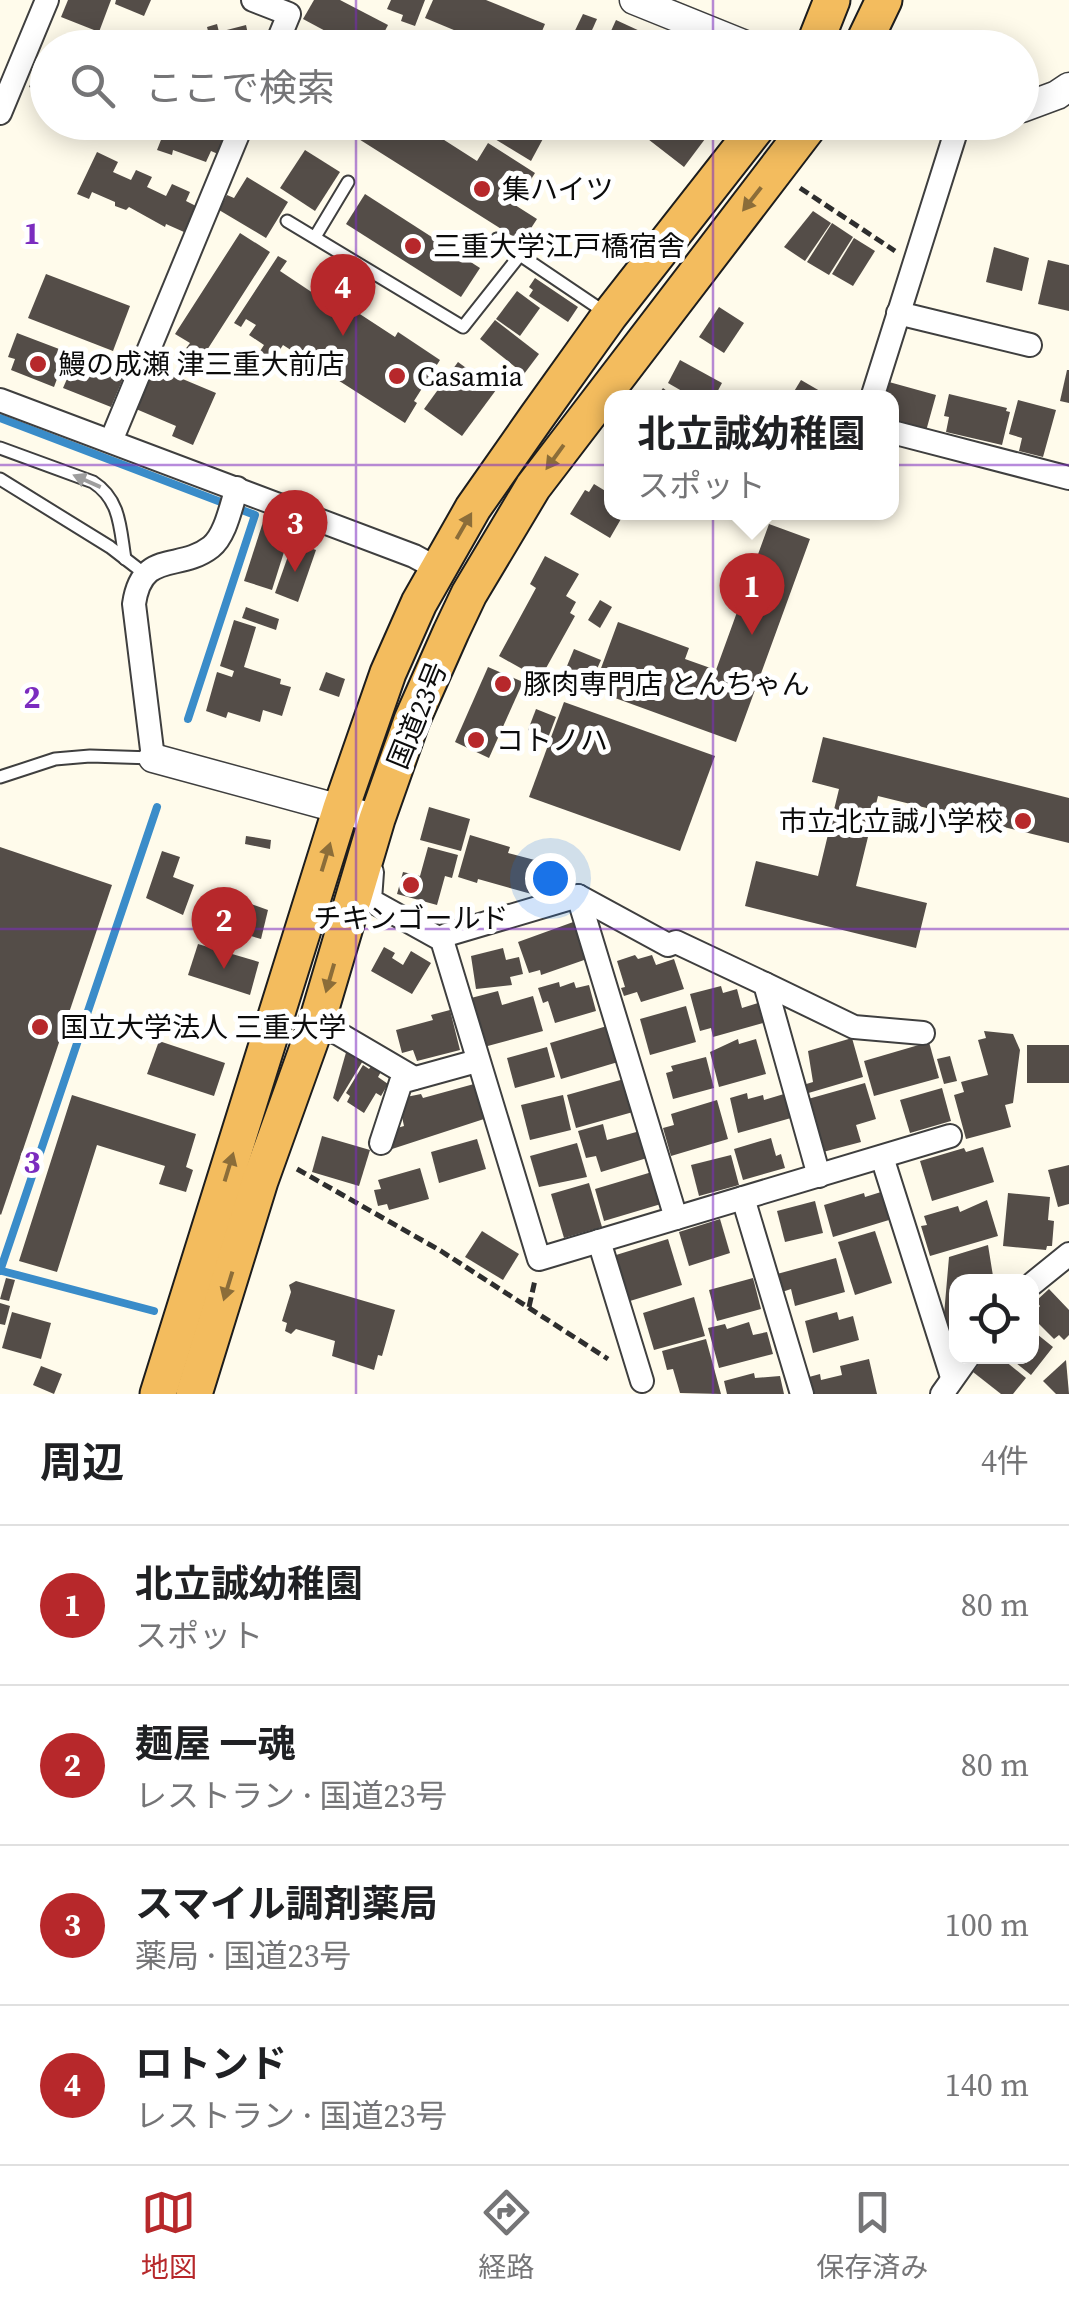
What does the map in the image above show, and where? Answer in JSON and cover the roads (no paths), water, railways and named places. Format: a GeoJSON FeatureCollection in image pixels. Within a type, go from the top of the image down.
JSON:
{"type":"FeatureCollection","features":[{"type":"Feature","properties":{"kind":"highway"},"geometry":{"type":"LineString","coordinates":[[820,30],[832,0]]}},
{"type":"Feature","properties":{"kind":"highway"},"geometry":{"type":"LineString","coordinates":[[870,30],[884,0]]}},
{"type":"Feature","properties":{"kind":"highway","name":"国道23号"},"geometry":{"type":"LineString","coordinates":[[158,1394],[341,808],[388,674],[438,569],[474,508],[609,316],[747,140]]}},
{"type":"Feature","properties":{"kind":"highway","name":"国道23号"},"geometry":{"type":"LineString","coordinates":[[607,390],[798,140]]}},
{"type":"Feature","properties":{"kind":"highway","name":"国道23号"},"geometry":{"type":"LineString","coordinates":[[194,1394],[412,720],[469,594],[533,487],[604,394]]}},
{"type":"Feature","properties":{"kind":"street"},"geometry":{"type":"LineString","coordinates":[[35,30],[47,0]]}},
{"type":"Feature","properties":{"kind":"street"},"geometry":{"type":"LineString","coordinates":[[254,0],[288,14],[282,30]]}},
{"type":"Feature","properties":{"kind":"street"},"geometry":{"type":"LineString","coordinates":[[634,0],[708,30]]}},
{"type":"Feature","properties":{"kind":"street"},"geometry":{"type":"LineString","coordinates":[[0,113],[30,41]]}},
{"type":"Feature","properties":{"kind":"street"},"geometry":{"type":"LineString","coordinates":[[1039,104],[1065,98]]}},
{"type":"Feature","properties":{"kind":"street"},"geometry":{"type":"LineString","coordinates":[[110,442],[236,140]]}},
{"type":"Feature","properties":{"kind":"street"},"geometry":{"type":"LineString","coordinates":[[874,390],[953,140]]}},
{"type":"Feature","properties":{"kind":"street"},"geometry":{"type":"LineString","coordinates":[[898,314],[1030,345]]}},
{"type":"Feature","properties":{"kind":"street"},"geometry":{"type":"LineString","coordinates":[[0,400],[110,442],[232,499],[414,556],[438,569]]}},
{"type":"Feature","properties":{"kind":"street"},"geometry":{"type":"LineString","coordinates":[[899,434],[1069,478]]}},
{"type":"Feature","properties":{"kind":"street"},"geometry":{"type":"LineString","coordinates":[[232,499],[212,546],[144,574],[138,582],[134,604],[153,758],[377,819],[370,900],[442,940],[539,1260],[950,1136]]}},
{"type":"Feature","properties":{"kind":"street"},"geometry":{"type":"LineString","coordinates":[[442,940],[446,935],[578,896],[668,945],[676,942],[854,1027],[923,1033]]}},
{"type":"Feature","properties":{"kind":"street"},"geometry":{"type":"LineString","coordinates":[[578,896],[676,1218]]}},
{"type":"Feature","properties":{"kind":"street"},"geometry":{"type":"LineString","coordinates":[[765,984],[819,1176]]}},
{"type":"Feature","properties":{"kind":"street"},"geometry":{"type":"LineString","coordinates":[[316,1026],[339,1034],[414,1078]]}},
{"type":"Feature","properties":{"kind":"street"},"geometry":{"type":"LineString","coordinates":[[382,1143],[402,1082],[477,1061]]}},
{"type":"Feature","properties":{"kind":"street"},"geometry":{"type":"LineString","coordinates":[[882,1157],[947,1386]]}},
{"type":"Feature","properties":{"kind":"street"},"geometry":{"type":"LineString","coordinates":[[743,1198],[802,1394]]}},
{"type":"Feature","properties":{"kind":"street"},"geometry":{"type":"LineString","coordinates":[[600,1241],[642,1381]]}},
{"type":"Feature","properties":{"kind":"street"},"geometry":{"type":"LineString","coordinates":[[1039,1278],[1069,1254]]}},
{"type":"Feature","properties":{"kind":"street"},"geometry":{"type":"LineString","coordinates":[[947,1386],[964,1364]]}},
{"type":"Feature","properties":{"kind":"lane"},"geometry":{"type":"LineString","coordinates":[[314,237],[348,182]]}},
{"type":"Feature","properties":{"kind":"lane"},"geometry":{"type":"LineString","coordinates":[[287,221],[464,327],[520,255]]}},
{"type":"Feature","properties":{"kind":"lane"},"geometry":{"type":"LineString","coordinates":[[497,239],[609,316]]}},
{"type":"Feature","properties":{"kind":"lane"},"geometry":{"type":"LineString","coordinates":[[0,448],[104,489],[116,507],[125,559]]}},
{"type":"Feature","properties":{"kind":"lane"},"geometry":{"type":"LineString","coordinates":[[0,479],[144,574]]}},
{"type":"Feature","properties":{"kind":"lane"},"geometry":{"type":"LineString","coordinates":[[0,776],[54,759],[153,758]]}},
{"type":"Feature","properties":{"kind":"waterway"},"geometry":{"type":"LineString","coordinates":[[0,418],[255,515],[188,719]]}},
{"type":"Feature","properties":{"kind":"waterway"},"geometry":{"type":"LineString","coordinates":[[0,1271],[157,807]]}},
{"type":"Feature","properties":{"kind":"waterway"},"geometry":{"type":"LineString","coordinates":[[2,1271],[154,1311]]}},
{"type":"Feature","properties":{"kind":"place","name":"集ハイツ"},"geometry":{"type":"Point","coordinates":[482,189]}},
{"type":"Feature","properties":{"kind":"place","name":"三重大学江戸橋宿舎"},"geometry":{"type":"Point","coordinates":[413,246]}},
{"type":"Feature","properties":{"kind":"place","name":"ロトンド"},"geometry":{"type":"Point","coordinates":[343,336]}},
{"type":"Feature","properties":{"kind":"place","name":"鰻の成瀬 津三重大前店"},"geometry":{"type":"Point","coordinates":[38,364]}},
{"type":"Feature","properties":{"kind":"place","name":"Casamia"},"geometry":{"type":"Point","coordinates":[397,376]}},
{"type":"Feature","properties":{"kind":"place","name":"スマイル調剤薬局"},"geometry":{"type":"Point","coordinates":[295,572]}},
{"type":"Feature","properties":{"kind":"place","name":"北立誠幼稚園"},"geometry":{"type":"Point","coordinates":[752,635]}},
{"type":"Feature","properties":{"kind":"place","name":"豚肉専門店 とんちゃん"},"geometry":{"type":"Point","coordinates":[503,684]}},
{"type":"Feature","properties":{"kind":"place","name":"コトノハ"},"geometry":{"type":"Point","coordinates":[476,740]}},
{"type":"Feature","properties":{"kind":"place","name":"市立北立誠小学校"},"geometry":{"type":"Point","coordinates":[1023,821]}},
{"type":"Feature","properties":{"kind":"place","name":"チキンゴールド"},"geometry":{"type":"Point","coordinates":[411,885]}},
{"type":"Feature","properties":{"kind":"place","name":"麺屋 一魂"},"geometry":{"type":"Point","coordinates":[224,969]}},
{"type":"Feature","properties":{"kind":"place","name":"国立大学法人 三重大学"},"geometry":{"type":"Point","coordinates":[40,1027]}}]}
